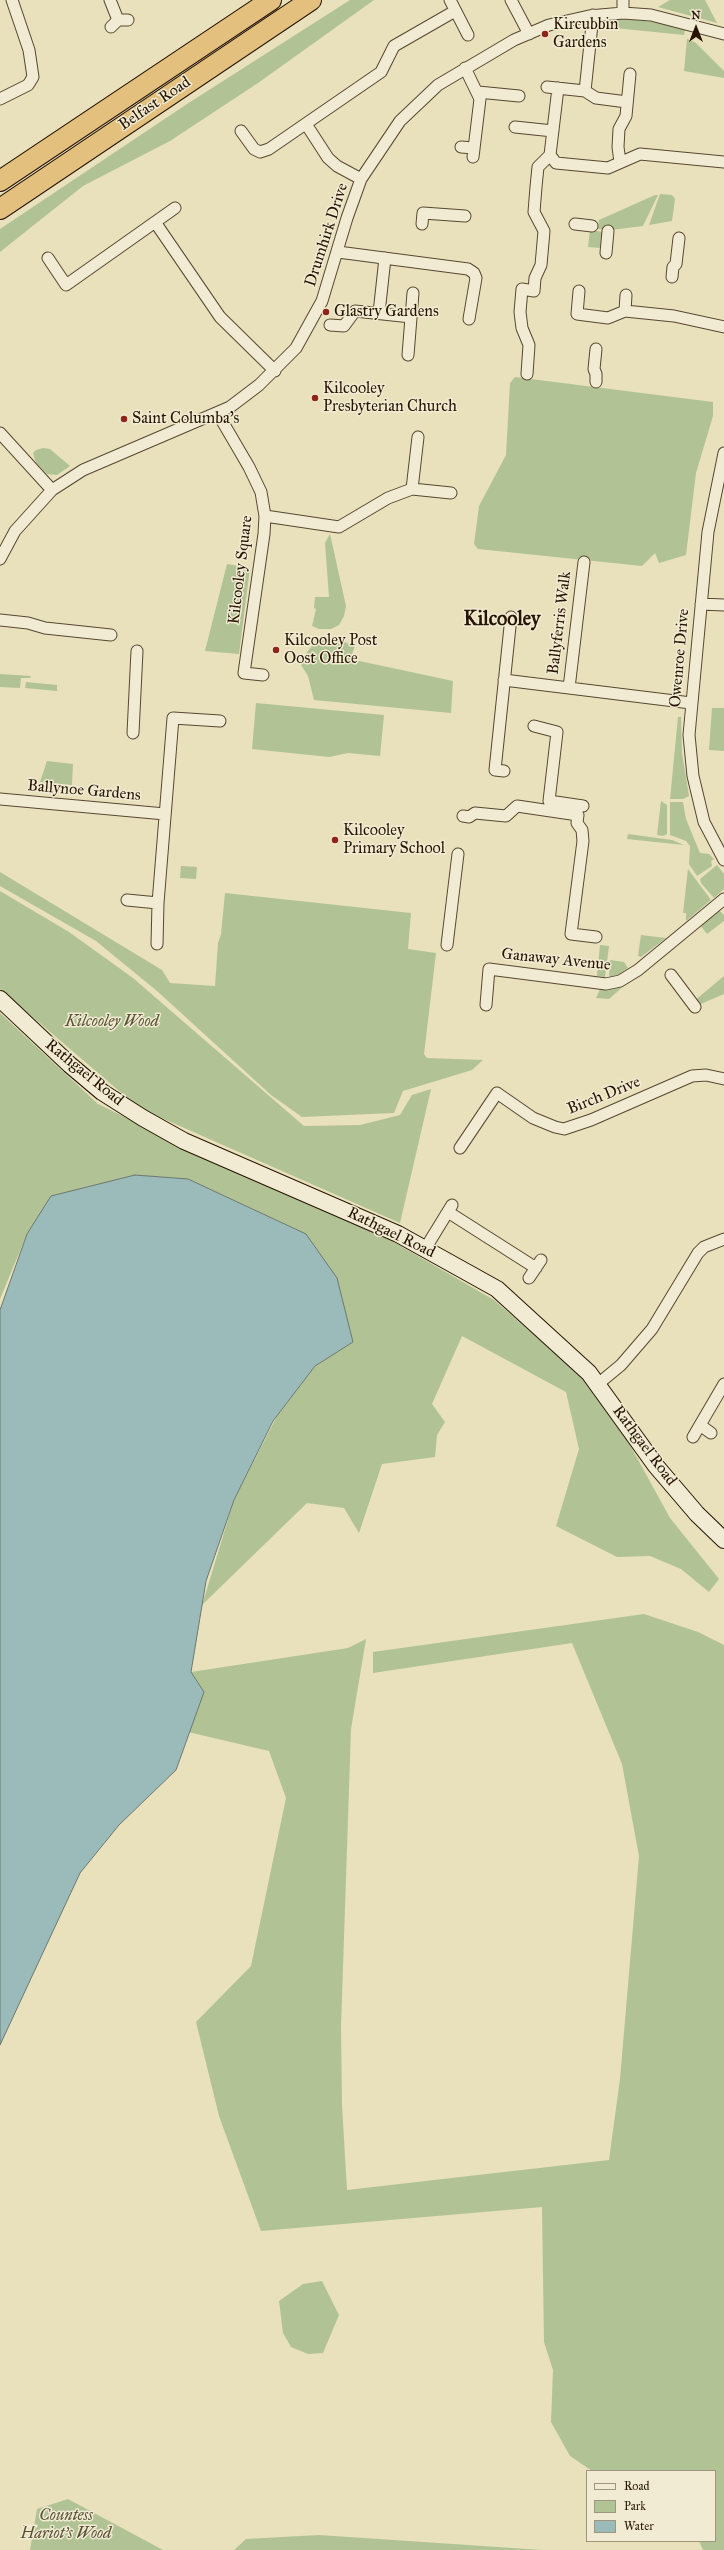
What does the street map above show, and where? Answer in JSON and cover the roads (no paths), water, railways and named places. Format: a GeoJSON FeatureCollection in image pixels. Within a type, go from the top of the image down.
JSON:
{"type":"FeatureCollection","features":[{"type":"Feature","properties":{"kind":"highway","name":"Belfast Road"},"geometry":{"type":"LineString","coordinates":[[0,181],[271,0]]}},
{"type":"Feature","properties":{"kind":"highway","name":"Belfast Road"},"geometry":{"type":"LineString","coordinates":[[0,208],[311,0]]}},
{"type":"Feature","properties":{"kind":"street"},"geometry":{"type":"LineString","coordinates":[[0,99],[28,85],[33,77],[29,50],[12,0]]}},
{"type":"Feature","properties":{"kind":"street"},"geometry":{"type":"LineString","coordinates":[[110,0],[119,22]]}},
{"type":"Feature","properties":{"kind":"street"},"geometry":{"type":"LineString","coordinates":[[450,0],[468,35]]}},
{"type":"Feature","properties":{"kind":"street"},"geometry":{"type":"LineString","coordinates":[[511,0],[528,34]]}},
{"type":"Feature","properties":{"kind":"street"},"geometry":{"type":"LineString","coordinates":[[623,0],[623,13]]}},
{"type":"Feature","properties":{"kind":"street"},"geometry":{"type":"LineString","coordinates":[[241,131],[254,148],[260,152],[269,149],[381,72],[394,46],[455,11]]}},
{"type":"Feature","properties":{"kind":"street","name":"Drumhirk Drive"},"geometry":{"type":"LineString","coordinates":[[0,559],[15,531],[52,490],[83,470],[218,414],[247,396],[275,371],[300,344],[322,301],[347,218],[361,180],[400,121],[426,95],[465,68],[528,34],[549,25],[593,15],[623,13],[651,15],[724,34]]}},
{"type":"Feature","properties":{"kind":"street"},"geometry":{"type":"LineString","coordinates":[[586,91],[593,15]]}},
{"type":"Feature","properties":{"kind":"street"},"geometry":{"type":"LineString","coordinates":[[461,147],[474,153],[480,99],[478,92],[465,68]]}},
{"type":"Feature","properties":{"kind":"street"},"geometry":{"type":"LineString","coordinates":[[620,162],[618,147],[619,129],[626,116],[630,74]]}},
{"type":"Feature","properties":{"kind":"street"},"geometry":{"type":"LineString","coordinates":[[527,374],[529,345],[522,328],[520,312],[522,289],[534,291],[535,278],[541,265],[544,231],[534,212],[538,167],[550,155],[553,131],[552,88],[586,91],[596,98],[627,102]]}},
{"type":"Feature","properties":{"kind":"street"},"geometry":{"type":"LineString","coordinates":[[478,92],[519,96]]}},
{"type":"Feature","properties":{"kind":"street"},"geometry":{"type":"LineString","coordinates":[[306,124],[328,158],[337,166],[361,180]]}},
{"type":"Feature","properties":{"kind":"street"},"geometry":{"type":"LineString","coordinates":[[515,127],[553,131]]}},
{"type":"Feature","properties":{"kind":"street"},"geometry":{"type":"LineString","coordinates":[[550,155],[556,163],[590,168],[608,168],[640,154],[724,162]]}},
{"type":"Feature","properties":{"kind":"street"},"geometry":{"type":"LineString","coordinates":[[48,258],[66,285],[175,208]]}},
{"type":"Feature","properties":{"kind":"street"},"geometry":{"type":"LineString","coordinates":[[422,224],[423,213],[465,216]]}},
{"type":"Feature","properties":{"kind":"street"},"geometry":{"type":"LineString","coordinates":[[155,222],[220,317],[275,371]]}},
{"type":"Feature","properties":{"kind":"street"},"geometry":{"type":"LineString","coordinates":[[575,224],[592,226]]}},
{"type":"Feature","properties":{"kind":"street"},"geometry":{"type":"LineString","coordinates":[[606,253],[608,231]]}},
{"type":"Feature","properties":{"kind":"street"},"geometry":{"type":"LineString","coordinates":[[672,278],[673,267],[676,264],[679,238]]}},
{"type":"Feature","properties":{"kind":"street"},"geometry":{"type":"LineString","coordinates":[[338,252],[468,269],[474,273],[476,290],[469,319]]}},
{"type":"Feature","properties":{"kind":"street"},"geometry":{"type":"LineString","coordinates":[[379,313],[385,258]]}},
{"type":"Feature","properties":{"kind":"street"},"geometry":{"type":"LineString","coordinates":[[579,291],[577,314],[608,318],[625,311],[674,316],[724,327]]}},
{"type":"Feature","properties":{"kind":"street"},"geometry":{"type":"LineString","coordinates":[[408,355],[413,293]]}},
{"type":"Feature","properties":{"kind":"street"},"geometry":{"type":"LineString","coordinates":[[625,311],[626,295]]}},
{"type":"Feature","properties":{"kind":"street"},"geometry":{"type":"LineString","coordinates":[[330,325],[344,326],[355,311],[411,317]]}},
{"type":"Feature","properties":{"kind":"street"},"geometry":{"type":"LineString","coordinates":[[596,350],[594,369],[596,382]]}},
{"type":"Feature","properties":{"kind":"street","name":"Kilcooley Square"},"geometry":{"type":"LineString","coordinates":[[218,414],[249,467],[261,492],[265,516],[244,673],[264,676]]}},
{"type":"Feature","properties":{"kind":"street"},"geometry":{"type":"LineString","coordinates":[[0,432],[52,490]]}},
{"type":"Feature","properties":{"kind":"street"},"geometry":{"type":"LineString","coordinates":[[412,489],[418,437]]}},
{"type":"Feature","properties":{"kind":"street","name":"Owenroe Drive"},"geometry":{"type":"LineString","coordinates":[[724,454],[710,517],[689,735],[693,776],[704,822],[724,860]]}},
{"type":"Feature","properties":{"kind":"street"},"geometry":{"type":"LineString","coordinates":[[265,516],[339,527],[388,498],[412,489],[451,493]]}},
{"type":"Feature","properties":{"kind":"street","name":"Ballyferris Walk"},"geometry":{"type":"LineString","coordinates":[[568,688],[584,562]]}},
{"type":"Feature","properties":{"kind":"street"},"geometry":{"type":"LineString","coordinates":[[701,604],[724,605]]}},
{"type":"Feature","properties":{"kind":"street"},"geometry":{"type":"LineString","coordinates":[[504,771],[495,770],[511,617]]}},
{"type":"Feature","properties":{"kind":"street"},"geometry":{"type":"LineString","coordinates":[[0,620],[28,623],[45,628],[111,635]]}},
{"type":"Feature","properties":{"kind":"street"},"geometry":{"type":"LineString","coordinates":[[133,733],[137,651]]}},
{"type":"Feature","properties":{"kind":"street"},"geometry":{"type":"LineString","coordinates":[[504,680],[691,703]]}},
{"type":"Feature","properties":{"kind":"street"},"geometry":{"type":"LineString","coordinates":[[157,944],[158,903],[173,718],[220,722]]}},
{"type":"Feature","properties":{"kind":"street"},"geometry":{"type":"LineString","coordinates":[[534,726],[561,732],[550,801],[583,806]]}},
{"type":"Feature","properties":{"kind":"street","name":"Ballynoe Gardens"},"geometry":{"type":"LineString","coordinates":[[0,799],[165,814]]}},
{"type":"Feature","properties":{"kind":"street"},"geometry":{"type":"LineString","coordinates":[[463,816],[469,817],[475,813],[506,816],[517,806],[578,815],[577,823],[582,830],[583,841],[571,934],[596,937]]}},
{"type":"Feature","properties":{"kind":"street"},"geometry":{"type":"LineString","coordinates":[[448,945],[458,854]]}},
{"type":"Feature","properties":{"kind":"street","name":"Ganaway Avenue"},"geometry":{"type":"LineString","coordinates":[[486,1005],[490,969],[606,984],[620,981],[638,970],[724,899]]}},
{"type":"Feature","properties":{"kind":"street"},"geometry":{"type":"LineString","coordinates":[[127,900],[158,903]]}},
{"type":"Feature","properties":{"kind":"street"},"geometry":{"type":"LineString","coordinates":[[671,975],[695,1008]]}},
{"type":"Feature","properties":{"kind":"street","name":"Rathgael Road"},"geometry":{"type":"LineString","coordinates":[[0,999],[70,1065],[102,1092],[143,1118],[184,1141],[351,1213],[425,1249],[497,1289],[566,1351],[598,1384],[656,1466],[697,1514],[724,1540]]}},
{"type":"Feature","properties":{"kind":"street","name":"Birch Drive"},"geometry":{"type":"LineString","coordinates":[[460,1148],[496,1093],[533,1118],[564,1129],[591,1120],[692,1076],[706,1075],[724,1079]]}},
{"type":"Feature","properties":{"kind":"street"},"geometry":{"type":"LineString","coordinates":[[425,1249],[450,1209],[538,1264],[529,1278]]}},
{"type":"Feature","properties":{"kind":"street"},"geometry":{"type":"LineString","coordinates":[[598,1384],[621,1365],[652,1329],[698,1253],[704,1247],[724,1239]]}},
{"type":"Feature","properties":{"kind":"street"},"geometry":{"type":"LineString","coordinates":[[693,1437],[724,1384]]}},
{"type":"Feature","properties":{"kind":"street"},"geometry":{"type":"LineString","coordinates":[[700,1426],[711,1433]]}},
{"type":"Feature","properties":{"kind":"water"},"geometry":{"type":"Polygon","coordinates":[[[135,1175],[188,1179],[306,1234],[337,1278],[353,1342],[315,1366],[273,1421],[234,1500],[206,1581],[191,1672],[204,1692],[176,1770],[119,1825],[80,1873],[0,2045],[0,1310],[27,1234],[51,1196],[135,1175]]]}},
{"type":"Feature","properties":{"kind":"place","name":"Kircubbin Gardens"},"geometry":{"type":"Point","coordinates":[545,34]}},
{"type":"Feature","properties":{"kind":"place","name":"Glastry Gardens"},"geometry":{"type":"Point","coordinates":[326,312]}},
{"type":"Feature","properties":{"kind":"place","name":"Kilcooley Presbyterian Church"},"geometry":{"type":"Point","coordinates":[315,398]}},
{"type":"Feature","properties":{"kind":"place","name":"Saint Columba's"},"geometry":{"type":"Point","coordinates":[124,419]}},
{"type":"Feature","properties":{"kind":"place","name":"Kilcooley Post Oost Office"},"geometry":{"type":"Point","coordinates":[276,650]}},
{"type":"Feature","properties":{"kind":"place","name":"Kilcooley Primary School"},"geometry":{"type":"Point","coordinates":[335,840]}},
{"type":"Feature","properties":{"kind":"district","name":"Kilcooley"},"geometry":{"type":"Point","coordinates":[502,620]}},
{"type":"Feature","properties":{"kind":"park label","name":"Kilcooley Wood"},"geometry":{"type":"Point","coordinates":[112,1022]}},
{"type":"Feature","properties":{"kind":"park label","name":"Countess Hariot's Wood"},"geometry":{"type":"Point","coordinates":[66,2525]}}]}
